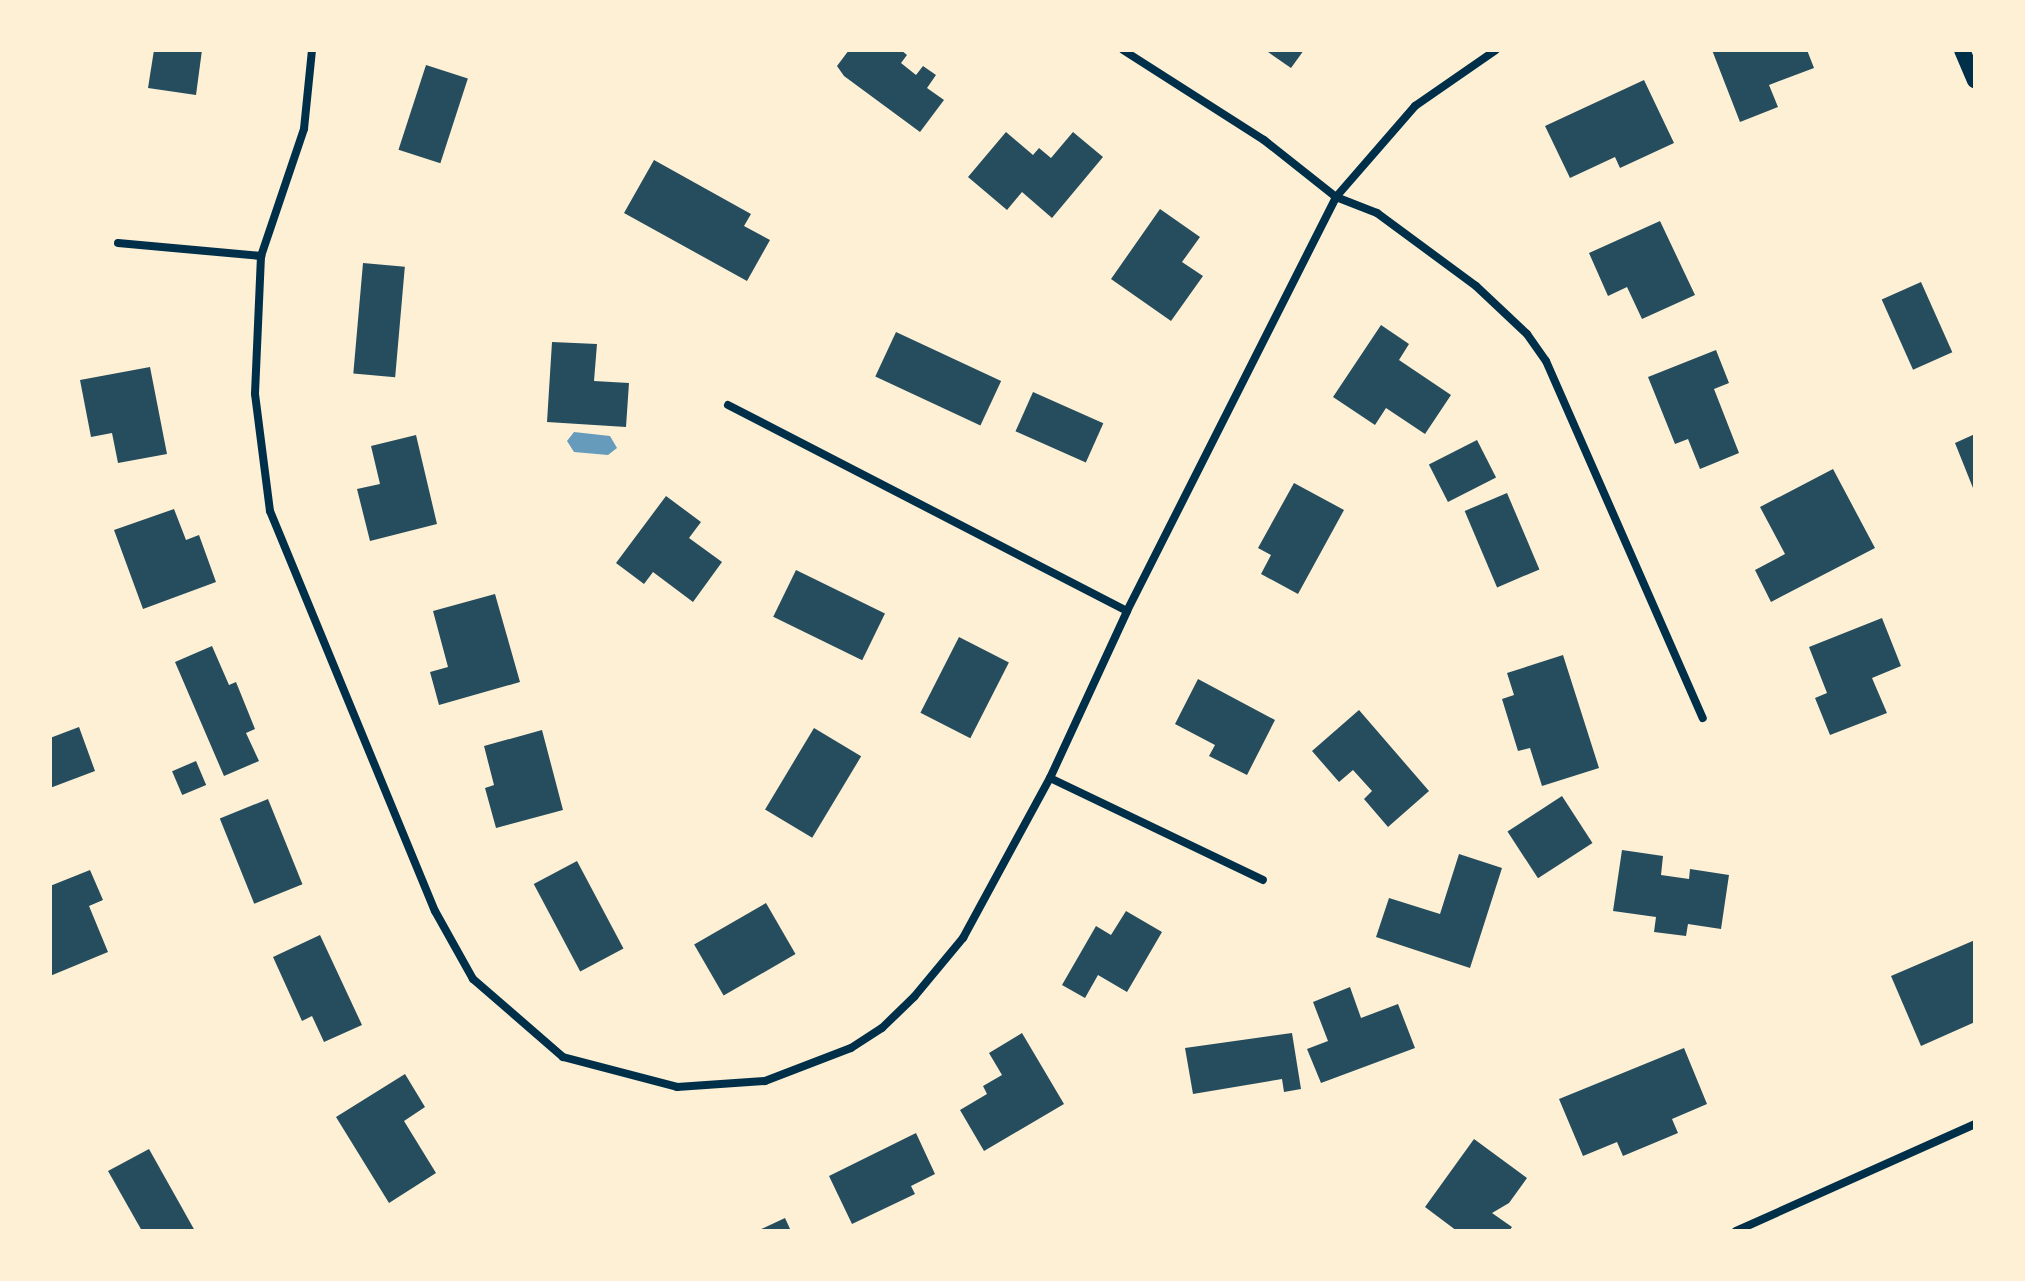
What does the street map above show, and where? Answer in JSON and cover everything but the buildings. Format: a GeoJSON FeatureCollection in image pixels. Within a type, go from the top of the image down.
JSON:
{"type":"FeatureCollection","features":[{"type":"Feature","properties":{"kind":"main road"},"geometry":{"type":"LineString","coordinates":[[1967,51],[1975,80]]}},
{"type":"Feature","properties":{"kind":"street"},"geometry":{"type":"LineString","coordinates":[[312,50],[304,129],[261,256],[255,394],[270,511],[451,946],[473,979],[517,1020],[580,1064],[677,1087],[765,1081],[851,1048],[882,1028],[963,938],[1050,778],[1127,611],[1336,197],[1415,106],[1496,50]]}},
{"type":"Feature","properties":{"kind":"street"},"geometry":{"type":"LineString","coordinates":[[1123,50],[1264,140],[1336,197],[1377,213],[1476,286],[1527,334],[1546,361],[1703,718]]}},
{"type":"Feature","properties":{"kind":"street"},"geometry":{"type":"LineString","coordinates":[[118,243],[261,256]]}},
{"type":"Feature","properties":{"kind":"street"},"geometry":{"type":"LineString","coordinates":[[728,405],[1127,611]]}},
{"type":"Feature","properties":{"kind":"street"},"geometry":{"type":"LineString","coordinates":[[1050,778],[1263,880]]}},
{"type":"Feature","properties":{"kind":"street"},"geometry":{"type":"LineString","coordinates":[[1736,1231],[1975,1124]]}},
{"type":"Feature","properties":{"kind":"water"},"geometry":{"type":"Polygon","coordinates":[[[574,432],[610,436],[617,448],[608,455],[574,452],[567,441],[574,432]]]}}]}
